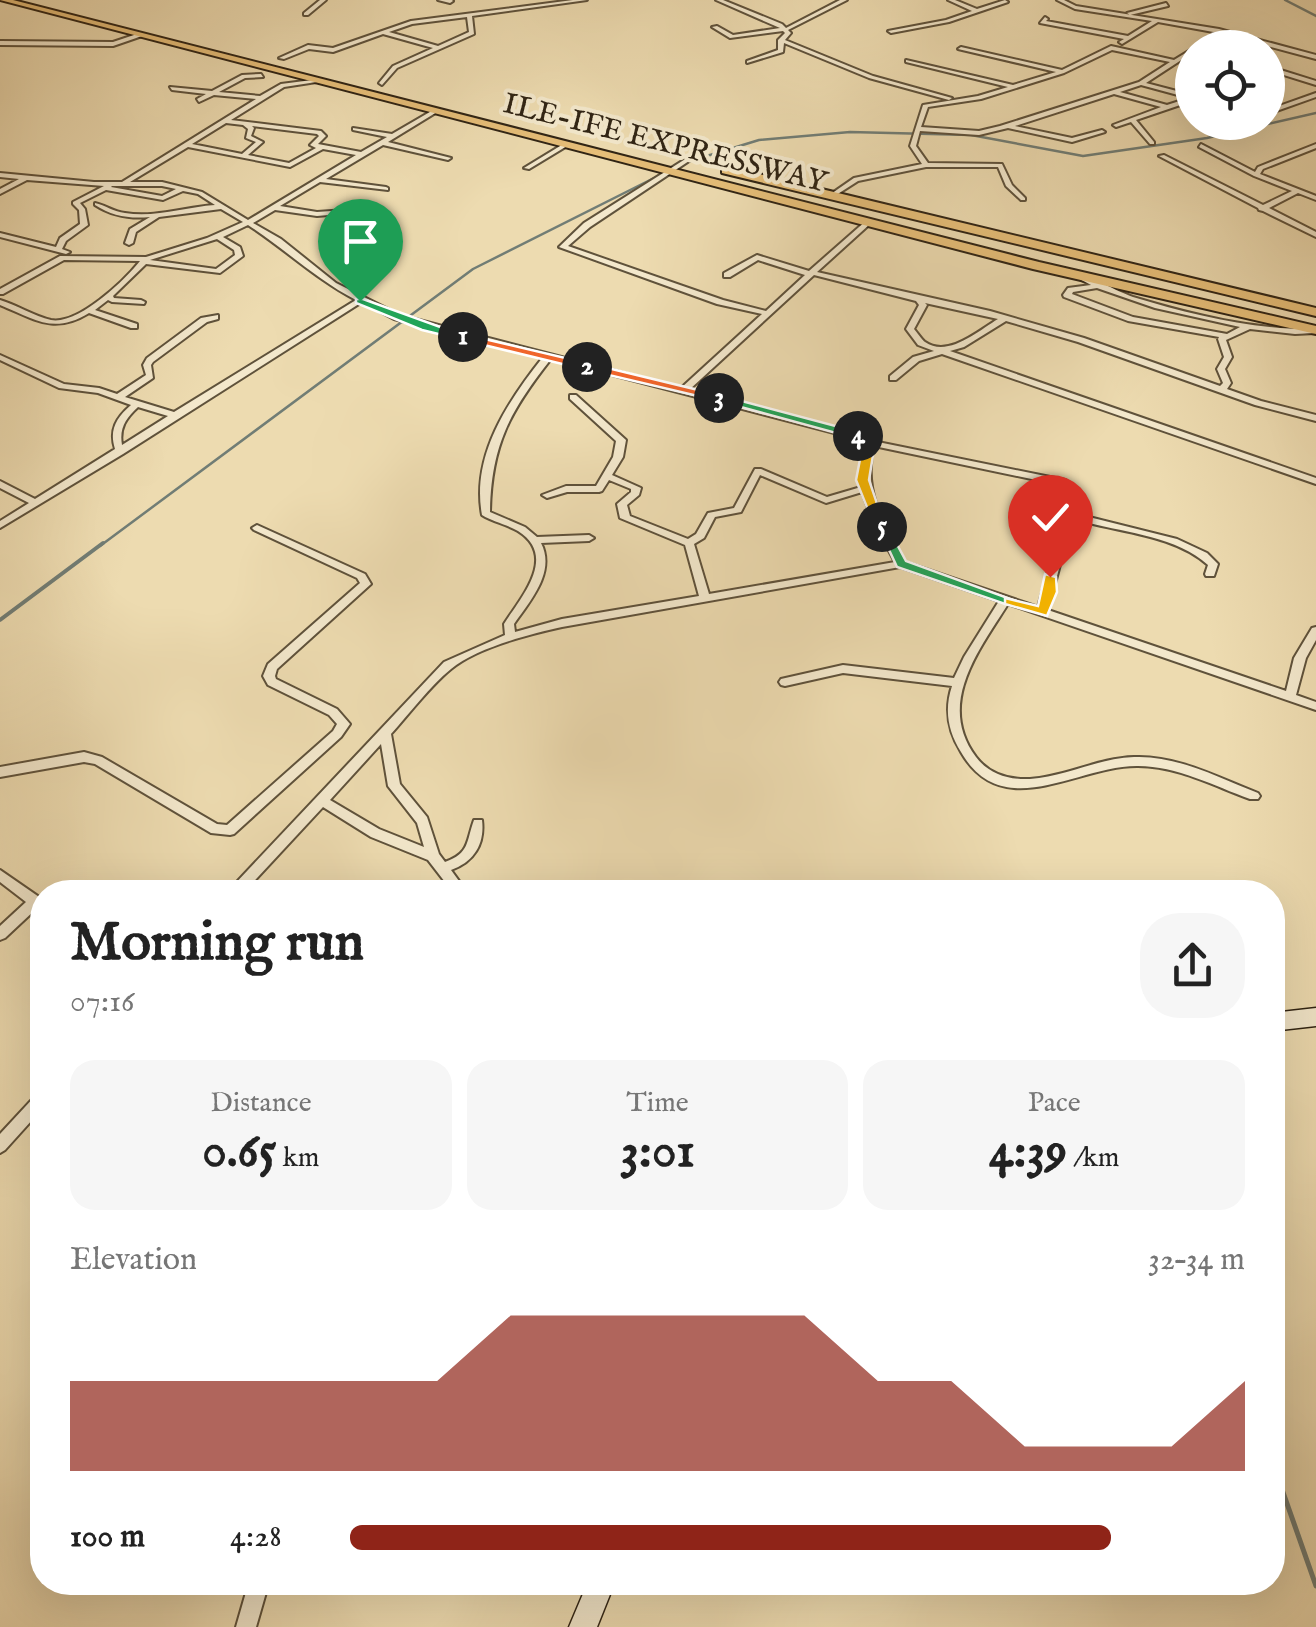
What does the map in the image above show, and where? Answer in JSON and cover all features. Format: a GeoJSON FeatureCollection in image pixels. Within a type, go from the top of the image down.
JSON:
{"type":"FeatureCollection","features":[{"type":"Feature","properties":{"kind":"highway","name":"ILE-IFE EXPRESSWAY"},"geometry":{"type":"LineString","coordinates":[[2,0],[1079,276],[1316,330]]}},
{"type":"Feature","properties":{"kind":"highway","name":"ILE-IFE EXPRESSWAY"},"geometry":{"type":"LineString","coordinates":[[53,0],[551,126]]}},
{"type":"Feature","properties":{"kind":"highway"},"geometry":{"type":"LineString","coordinates":[[120,30],[155,26]]}},
{"type":"Feature","properties":{"kind":"highway"},"geometry":{"type":"LineString","coordinates":[[406,104],[422,93]]}},
{"type":"Feature","properties":{"kind":"highway"},"geometry":{"type":"LineString","coordinates":[[610,156],[626,144]]}},
{"type":"Feature","properties":{"kind":"highway","name":"ILE-IFE EXPRESSWAY"},"geometry":{"type":"LineString","coordinates":[[672,156],[691,161]]}},
{"type":"Feature","properties":{"kind":"highway","name":"ILE-IFE EXPRESSWAY"},"geometry":{"type":"LineString","coordinates":[[715,167],[1316,312]]}},
{"type":"Feature","properties":{"kind":"highway"},"geometry":{"type":"LineString","coordinates":[[882,226],[897,213]]}},
{"type":"Feature","properties":{"kind":"highway"},"geometry":{"type":"LineString","coordinates":[[948,243],[964,228]]}},
{"type":"Feature","properties":{"kind":"street"},"geometry":{"type":"LineString","coordinates":[[306,14],[323,0]]}},
{"type":"Feature","properties":{"kind":"street"},"geometry":{"type":"LineString","coordinates":[[442,0],[451,0],[458,16]]}},
{"type":"Feature","properties":{"kind":"street"},"geometry":{"type":"LineString","coordinates":[[282,58],[308,47],[332,50],[380,32],[458,16],[584,0]]}},
{"type":"Feature","properties":{"kind":"street"},"geometry":{"type":"LineString","coordinates":[[723,1],[744,0]]}},
{"type":"Feature","properties":{"kind":"street"},"geometry":{"type":"LineString","coordinates":[[715,27],[732,37],[784,30],[844,0]]}},
{"type":"Feature","properties":{"kind":"street"},"geometry":{"type":"LineString","coordinates":[[950,0],[977,12]]}},
{"type":"Feature","properties":{"kind":"street"},"geometry":{"type":"LineString","coordinates":[[1060,0],[1075,7],[1213,30]]}},
{"type":"Feature","properties":{"kind":"street"},"geometry":{"type":"LineString","coordinates":[[723,1],[784,30],[788,34],[781,40]]}},
{"type":"Feature","properties":{"kind":"street"},"geometry":{"type":"LineString","coordinates":[[892,31],[1004,2]]}},
{"type":"Feature","properties":{"kind":"street"},"geometry":{"type":"LineString","coordinates":[[1119,15],[1166,5]]}},
{"type":"Feature","properties":{"kind":"street"},"geometry":{"type":"LineString","coordinates":[[1075,7],[1042,22],[1128,38]]}},
{"type":"Feature","properties":{"kind":"street"},"geometry":{"type":"LineString","coordinates":[[382,82],[394,67],[472,34],[469,15]]}},
{"type":"Feature","properties":{"kind":"street"},"geometry":{"type":"LineString","coordinates":[[926,166],[912,146],[925,106],[962,102],[1062,72],[1158,20]]}},
{"type":"Feature","properties":{"kind":"street"},"geometry":{"type":"LineString","coordinates":[[380,32],[438,48]]}},
{"type":"Feature","properties":{"kind":"street"},"geometry":{"type":"LineString","coordinates":[[0,43],[112,44],[140,35]]}},
{"type":"Feature","properties":{"kind":"street"},"geometry":{"type":"LineString","coordinates":[[748,62],[780,51],[784,48],[781,40]]}},
{"type":"Feature","properties":{"kind":"street"},"geometry":{"type":"LineString","coordinates":[[781,40],[871,76],[962,102]]}},
{"type":"Feature","properties":{"kind":"street"},"geometry":{"type":"LineString","coordinates":[[1111,48],[1175,62]]}},
{"type":"Feature","properties":{"kind":"street"},"geometry":{"type":"LineString","coordinates":[[961,49],[1062,72]]}},
{"type":"Feature","properties":{"kind":"street"},"geometry":{"type":"LineString","coordinates":[[1285,49],[1316,57]]}},
{"type":"Feature","properties":{"kind":"street"},"geometry":{"type":"LineString","coordinates":[[908,61],[1013,86]]}},
{"type":"Feature","properties":{"kind":"street"},"geometry":{"type":"LineString","coordinates":[[917,129],[980,133],[1140,82],[1175,63]]}},
{"type":"Feature","properties":{"kind":"street"},"geometry":{"type":"LineString","coordinates":[[1285,73],[1316,83]]}},
{"type":"Feature","properties":{"kind":"street"},"geometry":{"type":"LineString","coordinates":[[199,100],[244,76],[262,76]]}},
{"type":"Feature","properties":{"kind":"street"},"geometry":{"type":"LineString","coordinates":[[58,250],[63,240],[84,225],[82,209],[75,203],[116,186],[283,85],[320,81]]}},
{"type":"Feature","properties":{"kind":"street"},"geometry":{"type":"LineString","coordinates":[[1140,82],[1175,93]]}},
{"type":"Feature","properties":{"kind":"street"},"geometry":{"type":"LineString","coordinates":[[172,88],[260,98]]}},
{"type":"Feature","properties":{"kind":"street"},"geometry":{"type":"LineString","coordinates":[[1113,91],[1170,108]]}},
{"type":"Feature","properties":{"kind":"street"},"geometry":{"type":"LineString","coordinates":[[1285,106],[1316,95]]}},
{"type":"Feature","properties":{"kind":"street"},"geometry":{"type":"LineString","coordinates":[[1116,125],[1175,106]]}},
{"type":"Feature","properties":{"kind":"street"},"geometry":{"type":"LineString","coordinates":[[161,260],[249,222],[435,111]]}},
{"type":"Feature","properties":{"kind":"street"},"geometry":{"type":"LineString","coordinates":[[226,121],[319,132],[322,136],[313,145],[360,154]]}},
{"type":"Feature","properties":{"kind":"street"},"geometry":{"type":"LineString","coordinates":[[1134,121],[1152,144]]}},
{"type":"Feature","properties":{"kind":"street"},"geometry":{"type":"LineString","coordinates":[[243,122],[250,128],[248,137],[260,142],[245,154]]}},
{"type":"Feature","properties":{"kind":"street"},"geometry":{"type":"LineString","coordinates":[[1006,126],[1072,140],[1102,132]]}},
{"type":"Feature","properties":{"kind":"street"},"geometry":{"type":"LineString","coordinates":[[355,129],[391,136]]}},
{"type":"Feature","properties":{"kind":"street"},"geometry":{"type":"LineString","coordinates":[[380,142],[448,158]]}},
{"type":"Feature","properties":{"kind":"street"},"geometry":{"type":"LineString","coordinates":[[188,145],[290,165],[322,147]]}},
{"type":"Feature","properties":{"kind":"street"},"geometry":{"type":"LineString","coordinates":[[527,168],[565,145]]}},
{"type":"Feature","properties":{"kind":"street"},"geometry":{"type":"LineString","coordinates":[[1201,146],[1256,175],[1316,198]]}},
{"type":"Feature","properties":{"kind":"street"},"geometry":{"type":"LineString","coordinates":[[1256,175],[1260,168],[1316,146]]}},
{"type":"Feature","properties":{"kind":"street"},"geometry":{"type":"LineString","coordinates":[[1162,156],[1316,235]]}},
{"type":"Feature","properties":{"kind":"street"},"geometry":{"type":"LineString","coordinates":[[691,161],[587,225],[563,246],[720,302],[766,313]]}},
{"type":"Feature","properties":{"kind":"street"},"geometry":{"type":"LineString","coordinates":[[831,196],[856,179],[926,166],[1000,164],[1009,186],[1024,199]]}},
{"type":"Feature","properties":{"kind":"street"},"geometry":{"type":"LineString","coordinates":[[0,175],[182,189],[200,194],[249,222],[360,301],[425,328],[685,389],[836,429],[870,443],[1064,483]]}},
{"type":"Feature","properties":{"kind":"street"},"geometry":{"type":"LineString","coordinates":[[0,192],[28,178]]}},
{"type":"Feature","properties":{"kind":"street"},"geometry":{"type":"LineString","coordinates":[[317,180],[386,188]]}},
{"type":"Feature","properties":{"kind":"street"},"geometry":{"type":"LineString","coordinates":[[116,186],[163,198],[182,189]]}},
{"type":"Feature","properties":{"kind":"street"},"geometry":{"type":"LineString","coordinates":[[82,209],[97,204],[116,186]]}},
{"type":"Feature","properties":{"kind":"street"},"geometry":{"type":"LineString","coordinates":[[1261,209],[1296,191]]}},
{"type":"Feature","properties":{"kind":"street"},"geometry":{"type":"LineString","coordinates":[[170,194],[208,207]]}},
{"type":"Feature","properties":{"kind":"street"},"geometry":{"type":"LineString","coordinates":[[97,204],[110,212],[128,214],[222,207]]}},
{"type":"Feature","properties":{"kind":"street"},"geometry":{"type":"LineString","coordinates":[[272,207],[360,222]]}},
{"type":"Feature","properties":{"kind":"street"},"geometry":{"type":"LineString","coordinates":[[336,215],[361,211]]}},
{"type":"Feature","properties":{"kind":"street"},"geometry":{"type":"LineString","coordinates":[[122,232],[168,212]]}},
{"type":"Feature","properties":{"kind":"street"},"geometry":{"type":"LineString","coordinates":[[685,389],[867,222]]}},
{"type":"Feature","properties":{"kind":"street"},"geometry":{"type":"LineString","coordinates":[[129,243],[133,230]]}},
{"type":"Feature","properties":{"kind":"street"},"geometry":{"type":"LineString","coordinates":[[0,235],[72,256],[161,260],[217,271],[239,256],[237,249],[218,236]]}},
{"type":"Feature","properties":{"kind":"street"},"geometry":{"type":"LineString","coordinates":[[0,289],[72,256]]}},
{"type":"Feature","properties":{"kind":"street"},"geometry":{"type":"LineString","coordinates":[[727,274],[756,257],[1003,319],[1223,388],[1258,403],[1316,418]]}},
{"type":"Feature","properties":{"kind":"street"},"geometry":{"type":"LineString","coordinates":[[0,302],[55,322],[67,321],[109,296],[145,260]]}},
{"type":"Feature","properties":{"kind":"street"},"geometry":{"type":"LineString","coordinates":[[1079,276],[1094,287],[1137,302],[1235,325],[1316,330]]}},
{"type":"Feature","properties":{"kind":"street"},"geometry":{"type":"LineString","coordinates":[[1094,287],[1071,290],[1067,295],[1131,319],[1226,336]]}},
{"type":"Feature","properties":{"kind":"street"},"geometry":{"type":"LineString","coordinates":[[109,296],[112,300],[140,302]]}},
{"type":"Feature","properties":{"kind":"street"},"geometry":{"type":"LineString","coordinates":[[919,299],[921,314],[910,329],[921,343],[1316,481]]}},
{"type":"Feature","properties":{"kind":"street"},"geometry":{"type":"LineString","coordinates":[[0,525],[360,301]]}},
{"type":"Feature","properties":{"kind":"street"},"geometry":{"type":"LineString","coordinates":[[87,310],[134,326]]}},
{"type":"Feature","properties":{"kind":"street"},"geometry":{"type":"LineString","coordinates":[[120,396],[150,376],[150,360],[204,320],[214,317]]}},
{"type":"Feature","properties":{"kind":"street"},"geometry":{"type":"LineString","coordinates":[[893,378],[916,359],[961,345],[1003,319]]}},
{"type":"Feature","properties":{"kind":"street"},"geometry":{"type":"LineString","coordinates":[[1223,388],[1227,382],[1221,369],[1228,357],[1223,344],[1235,325]]}},
{"type":"Feature","properties":{"kind":"street"},"geometry":{"type":"LineString","coordinates":[[916,359],[921,343]]}},
{"type":"Feature","properties":{"kind":"street"},"geometry":{"type":"LineString","coordinates":[[0,356],[62,386],[120,396],[177,416]]}},
{"type":"Feature","properties":{"kind":"street"},"geometry":{"type":"LineString","coordinates":[[510,634],[509,624],[542,576],[544,563],[523,530],[485,514],[484,484],[491,446],[504,418],[548,357]]}},
{"type":"Feature","properties":{"kind":"street"},"geometry":{"type":"LineString","coordinates":[[547,494],[566,489],[593,492],[604,486],[607,470],[618,456],[621,440],[573,397]]}},
{"type":"Feature","properties":{"kind":"street"},"geometry":{"type":"LineString","coordinates":[[120,452],[115,439],[118,421],[137,404]]}},
{"type":"Feature","properties":{"kind":"street"},"geometry":{"type":"LineString","coordinates":[[870,443],[864,464],[864,489],[901,564]]}},
{"type":"Feature","properties":{"kind":"street"},"geometry":{"type":"LineString","coordinates":[[689,543],[700,536],[712,515],[738,510],[758,470],[826,500],[864,489]]}},
{"type":"Feature","properties":{"kind":"street"},"geometry":{"type":"LineString","coordinates":[[607,476],[636,488],[636,493],[622,504],[625,518],[689,543]]}},
{"type":"Feature","properties":{"kind":"street"},"geometry":{"type":"LineString","coordinates":[[0,484],[36,503]]}},
{"type":"Feature","properties":{"kind":"street"},"geometry":{"type":"LineString","coordinates":[[1042,612],[1060,546],[1077,520],[1189,548],[1206,555],[1213,564],[1210,574]]}},
{"type":"Feature","properties":{"kind":"street"},"geometry":{"type":"LineString","coordinates":[[0,772],[84,757],[98,760],[215,829],[230,830],[336,734],[344,724],[333,712],[272,682],[269,676],[272,667],[366,584],[362,576],[257,528]]}},
{"type":"Feature","properties":{"kind":"street"},"geometry":{"type":"LineString","coordinates":[[532,540],[589,538]]}},
{"type":"Feature","properties":{"kind":"street"},"geometry":{"type":"LineString","coordinates":[[689,543],[705,597]]}},
{"type":"Feature","properties":{"kind":"street"},"geometry":{"type":"LineString","coordinates":[[247,880],[448,664],[510,634],[901,564],[1316,706]]}},
{"type":"Feature","properties":{"kind":"street"},"geometry":{"type":"LineString","coordinates":[[1005,600],[955,682],[951,698],[955,735],[980,770],[1014,784],[1111,765],[1152,762],[1254,796]]}},
{"type":"Feature","properties":{"kind":"street"},"geometry":{"type":"LineString","coordinates":[[1290,698],[1300,658],[1316,631]]}},
{"type":"Feature","properties":{"kind":"street"},"geometry":{"type":"LineString","coordinates":[[785,682],[843,669],[955,682]]}},
{"type":"Feature","properties":{"kind":"street"},"geometry":{"type":"LineString","coordinates":[[385,733],[394,786],[423,821],[433,856]]}},
{"type":"Feature","properties":{"kind":"street"},"geometry":{"type":"LineString","coordinates":[[322,800],[376,834],[433,856],[452,880]]}},
{"type":"Feature","properties":{"kind":"street"},"geometry":{"type":"LineString","coordinates":[[445,867],[466,860],[474,850],[478,824]]}},
{"type":"Feature","properties":{"kind":"street"},"geometry":{"type":"LineString","coordinates":[[0,875],[30,897]]}},
{"type":"Feature","properties":{"kind":"street"},"geometry":{"type":"LineString","coordinates":[[0,934],[30,911]]}},
{"type":"Feature","properties":{"kind":"street"},"geometry":{"type":"LineString","coordinates":[[1285,1021],[1316,1017]]}},
{"type":"Feature","properties":{"kind":"street"},"geometry":{"type":"LineString","coordinates":[[0,1145],[30,1113]]}},
{"type":"Feature","properties":{"kind":"street"},"geometry":{"type":"LineString","coordinates":[[246,1627],[255,1595]]}},
{"type":"Feature","properties":{"kind":"street"},"geometry":{"type":"LineString","coordinates":[[583,1627],[597,1595]]}},
{"type":"Feature","properties":{"kind":"waterway"},"geometry":{"type":"LineString","coordinates":[[1285,0],[1316,16]]}},
{"type":"Feature","properties":{"kind":"waterway"},"geometry":{"type":"LineString","coordinates":[[684,163],[759,140],[850,132],[971,135],[1083,156],[1207,138],[1316,113]]}},
{"type":"Feature","properties":{"kind":"waterway"},"geometry":{"type":"LineString","coordinates":[[100,546],[473,269],[666,172]]}},
{"type":"Feature","properties":{"kind":"waterway"},"geometry":{"type":"LineString","coordinates":[[0,620],[103,543]]}},
{"type":"Feature","properties":{"kind":"waterway"},"geometry":{"type":"LineString","coordinates":[[1285,1498],[1316,1586]]}},
{"type":"Feature","properties":{"kind":"route"},"geometry":{"type":"LineString","coordinates":[[360,301],[425,328],[685,389],[864,438],[870,443],[862,480],[866,495],[901,564],[1042,612],[1050,592],[1050,577]]}}]}
